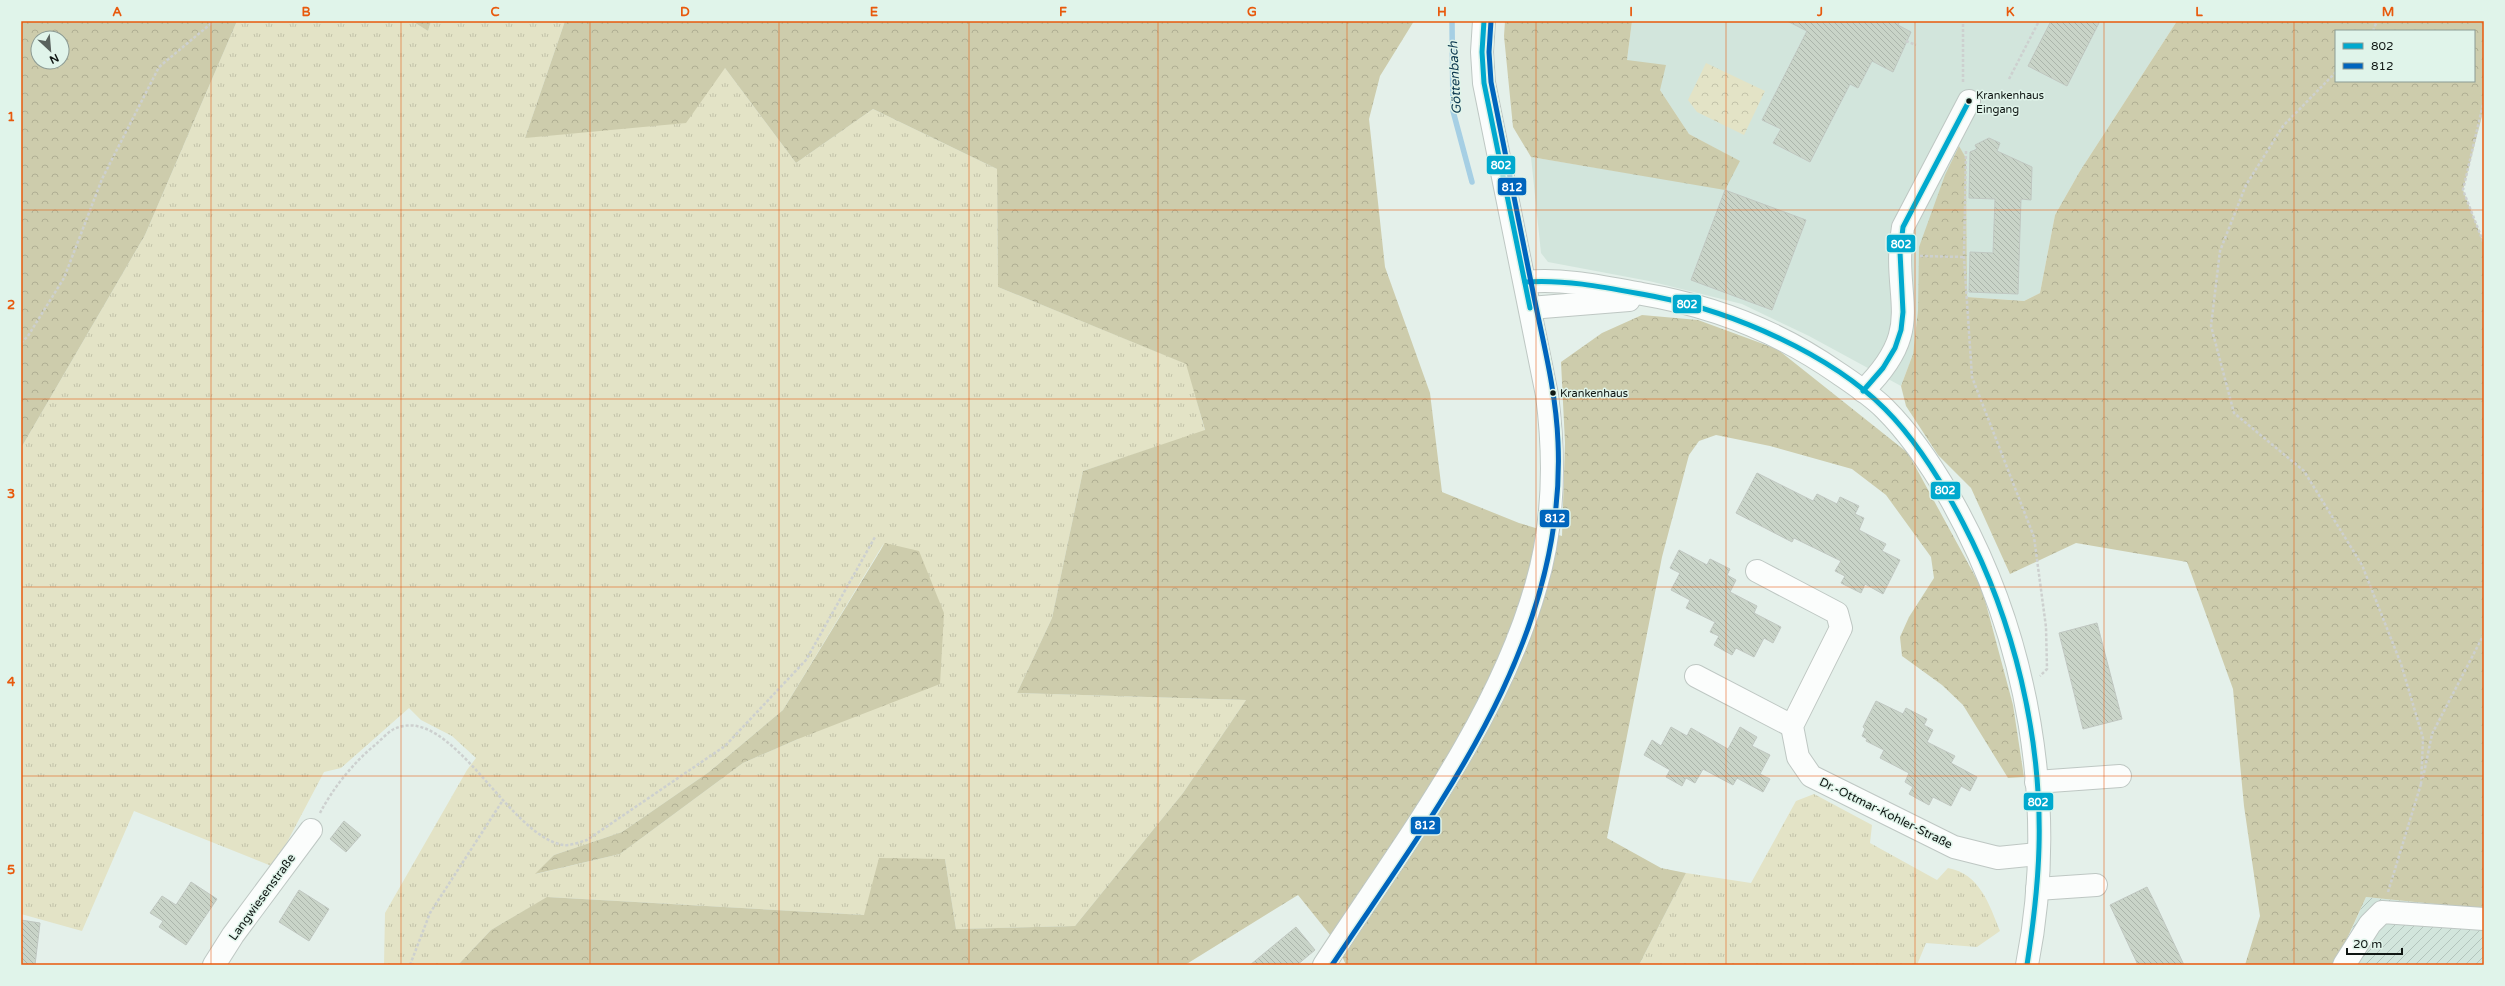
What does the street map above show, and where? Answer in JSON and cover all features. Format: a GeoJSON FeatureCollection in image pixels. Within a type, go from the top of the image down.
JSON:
{"type":"FeatureCollection","features":[{"type":"Feature","properties":{"kind":"street"},"geometry":{"type":"LineString","coordinates":[[1324,965],[1430,805],[1486,706],[1508,662],[1536,586],[1544,552],[1550,507],[1552,432],[1525,282],[1484,83],[1482,52],[1484,21]]}},
{"type":"Feature","properties":{"kind":"street"},"geometry":{"type":"LineString","coordinates":[[1863,391],[1893,355],[1902,332],[1904,300],[1901,255],[1903,227],[1969,101]]}},
{"type":"Feature","properties":{"kind":"street"},"geometry":{"type":"LineString","coordinates":[[1525,282],[1557,280],[1660,297],[1720,312],[1772,332],[1800,347],[1863,391],[1884,408],[1913,441],[1945,489],[1969,533],[1996,595],[2031,726],[2036,782],[2038,854],[2037,889],[2027,965]]}},
{"type":"Feature","properties":{"kind":"street"},"geometry":{"type":"LineString","coordinates":[[1530,308],[1660,297]]}},
{"type":"Feature","properties":{"kind":"street"},"geometry":{"type":"LineString","coordinates":[[1696,676],[1792,726],[1841,628],[1838,613],[1757,571]]}},
{"type":"Feature","properties":{"kind":"street","name":"Dr.-Ottmar-Kohler-Straße"},"geometry":{"type":"LineString","coordinates":[[1792,726],[1798,758],[1811,776],[1954,847],[1998,858],[2038,854]]}},
{"type":"Feature","properties":{"kind":"street"},"geometry":{"type":"LineString","coordinates":[[2036,782],[2120,776]]}},
{"type":"Feature","properties":{"kind":"street","name":"Langwiesenstraße"},"geometry":{"type":"LineString","coordinates":[[214,965],[233,935],[311,830]]}},
{"type":"Feature","properties":{"kind":"street"},"geometry":{"type":"LineString","coordinates":[[2037,889],[2096,885]]}},
{"type":"Feature","properties":{"kind":"street"},"geometry":{"type":"LineString","coordinates":[[2344,965],[2370,924],[2382,912],[2484,919]]}},
{"type":"Feature","properties":{"kind":"path"},"geometry":{"type":"LineString","coordinates":[[21,343],[28,336],[64,278],[102,179],[159,67],[214,21]]}},
{"type":"Feature","properties":{"kind":"path"},"geometry":{"type":"LineString","coordinates":[[1963,21],[1962,81],[1969,101]]}},
{"type":"Feature","properties":{"kind":"path"},"geometry":{"type":"LineString","coordinates":[[2009,79],[2039,21]]}},
{"type":"Feature","properties":{"kind":"path"},"geometry":{"type":"LineString","coordinates":[[1906,41],[1916,45]]}},
{"type":"Feature","properties":{"kind":"path"},"geometry":{"type":"LineString","coordinates":[[2335,73],[2283,126],[2246,185],[2220,251],[2211,326],[2234,413],[2304,471],[2362,565],[2401,664],[2423,738],[2421,786]]}},
{"type":"Feature","properties":{"kind":"path"},"geometry":{"type":"LineString","coordinates":[[2484,100],[2463,190],[2484,244]]}},
{"type":"Feature","properties":{"kind":"path"},"geometry":{"type":"LineString","coordinates":[[1953,132],[1967,154],[1964,257],[1972,377],[2034,538],[2046,627],[2047,669],[2023,694]]}},
{"type":"Feature","properties":{"kind":"path"},"geometry":{"type":"LineString","coordinates":[[1901,255],[1964,257]]}},
{"type":"Feature","properties":{"kind":"path"},"geometry":{"type":"LineString","coordinates":[[311,830],[324,805],[361,757],[394,729],[419,726],[449,741],[525,824],[549,840],[565,845],[587,840],[725,746],[806,660],[874,537]]}},
{"type":"Feature","properties":{"kind":"path"},"geometry":{"type":"LineString","coordinates":[[2382,912],[2421,786],[2432,734],[2484,634]]}},
{"type":"Feature","properties":{"kind":"path"},"geometry":{"type":"LineString","coordinates":[[410,965],[430,913],[503,800]]}},
{"type":"Feature","properties":{"kind":"shaded area"},"geometry":{"type":"Polygon","coordinates":[[[1632,21],[2177,21],[2080,171],[2055,215],[2040,293],[2024,301],[1967,297],[1966,158],[1959,147],[1918,310],[1913,354],[1901,386],[1809,336],[1742,304],[1649,281],[1548,262],[1541,253],[1531,157],[1725,189],[1739,161],[1689,134],[1660,90],[1627,60],[1632,21]]]}},
{"type":"Feature","properties":{"kind":"shaded area"},"geometry":{"type":"Polygon","coordinates":[[[2366,897],[2484,909],[2484,965],[2336,965],[2366,897]]]}},
{"type":"Feature","properties":{"kind":"green space"},"geometry":{"type":"Polygon","coordinates":[[[21,21],[237,21],[145,235],[21,448],[21,21]]]}},
{"type":"Feature","properties":{"kind":"green space"},"geometry":{"type":"Polygon","coordinates":[[[237,21],[412,21],[428,31],[431,21],[565,21],[525,138],[725,68],[796,163],[873,109],[997,169],[998,287],[1187,364],[1205,431],[1083,471],[1052,618],[1017,693],[1246,700],[1183,793],[1075,926],[956,929],[945,859],[864,915],[548,897],[491,930],[458,965],[384,965],[385,913],[467,770],[476,758],[452,736],[421,720],[409,708],[341,768],[324,772],[274,867],[134,811],[82,931],[21,914],[21,448],[145,235],[237,21]],[[884,543],[783,710],[709,772],[622,832],[554,855],[536,874],[620,854],[743,763],[798,739],[884,543]]]}},
{"type":"Feature","properties":{"kind":"green space"},"geometry":{"type":"Polygon","coordinates":[[[412,21],[431,21],[428,31],[412,21]]]}},
{"type":"Feature","properties":{"kind":"green space"},"geometry":{"type":"Polygon","coordinates":[[[565,21],[1414,21],[1380,76],[1369,119],[1385,267],[1430,393],[1442,492],[1519,523],[1562,536],[1565,443],[1561,362],[1602,333],[1642,315],[1698,320],[1777,349],[1908,453],[1982,589],[2013,705],[2024,777],[2008,778],[1963,705],[1942,685],[1902,656],[1900,637],[1909,617],[1934,578],[1931,557],[1886,495],[1852,469],[1770,446],[1716,435],[1699,441],[1689,455],[1662,557],[1607,838],[1661,868],[1686,873],[1639,965],[1346,965],[1335,941],[1298,895],[1185,965],[458,965],[491,930],[547,897],[864,915],[879,858],[945,859],[956,929],[1075,926],[1183,793],[1246,700],[1017,693],[1052,618],[1083,471],[1205,430],[1186,364],[998,287],[997,169],[873,109],[796,163],[725,68],[686,123],[525,138],[565,21]]]}},
{"type":"Feature","properties":{"kind":"green space"},"geometry":{"type":"Polygon","coordinates":[[[1505,21],[1632,21],[1627,60],[1666,65],[1660,90],[1689,134],[1740,161],[1725,190],[1531,157],[1513,127],[1504,36],[1505,21]]]}},
{"type":"Feature","properties":{"kind":"green space"},"geometry":{"type":"Polygon","coordinates":[[[2177,21],[2484,21],[2484,108],[2463,190],[2484,244],[2484,909],[2366,897],[2335,965],[2245,965],[2260,916],[2244,806],[2233,689],[2187,562],[2076,543],[2010,574],[1971,488],[1938,455],[1906,406],[1901,386],[1913,354],[1918,310],[1919,247],[1945,175],[1959,146],[1966,158],[1967,297],[2024,301],[2040,293],[2055,215],[2080,171],[2177,21]]]}},
{"type":"Feature","properties":{"kind":"green space"},"geometry":{"type":"Polygon","coordinates":[[[1706,63],[1765,91],[1744,135],[1697,112],[1688,100],[1706,63]]]}},
{"type":"Feature","properties":{"kind":"green space"},"geometry":{"type":"Polygon","coordinates":[[[885,543],[919,551],[944,613],[940,684],[798,739],[743,763],[620,854],[535,874],[554,855],[622,832],[709,772],[783,710],[885,543]]]}},
{"type":"Feature","properties":{"kind":"green space"},"geometry":{"type":"Polygon","coordinates":[[[1814,794],[1872,825],[1870,843],[1937,880],[1948,868],[1959,871],[1968,877],[1976,883],[1982,892],[2000,931],[1977,947],[1926,943],[1917,965],[1639,965],[1686,873],[1751,883],[1796,801],[1814,794]]]}},
{"type":"Feature","properties":{"kind":"building"},"geometry":{"type":"Polygon","coordinates":[[[1787,21],[1900,21],[1898,25],[1911,32],[1893,72],[1872,61],[1858,88],[1850,84],[1810,162],[1773,143],[1781,129],[1762,120],[1807,31],[1787,21]]]}},
{"type":"Feature","properties":{"kind":"building"},"geometry":{"type":"Polygon","coordinates":[[[2051,21],[2100,21],[2067,86],[2028,66],[2051,21]]]}},
{"type":"Feature","properties":{"kind":"building"},"geometry":{"type":"Polygon","coordinates":[[[1989,138],[2000,143],[1997,151],[2032,167],[2031,200],[2021,199],[2018,294],[1969,292],[1970,252],[1993,253],[1995,199],[1969,198],[1970,152],[1977,149],[1975,145],[1989,138]]]}},
{"type":"Feature","properties":{"kind":"building"},"geometry":{"type":"Polygon","coordinates":[[[1725,190],[1806,220],[1772,310],[1691,280],[1725,190]]]}},
{"type":"Feature","properties":{"kind":"building"},"geometry":{"type":"Polygon","coordinates":[[[1757,473],[1813,501],[1817,494],[1837,504],[1840,497],[1859,506],[1855,514],[1864,518],[1859,530],[1886,544],[1882,551],[1900,560],[1883,594],[1865,584],[1861,593],[1841,583],[1845,576],[1835,571],[1841,561],[1794,538],[1792,542],[1736,513],[1757,473]]]}},
{"type":"Feature","properties":{"kind":"building"},"geometry":{"type":"Polygon","coordinates":[[[1679,550],[1707,565],[1710,559],[1730,569],[1727,575],[1736,580],[1730,592],[1757,606],[1754,613],[1781,627],[1773,643],[1764,638],[1754,657],[1736,648],[1732,655],[1714,645],[1719,636],[1710,632],[1715,622],[1686,608],[1690,600],[1671,590],[1680,573],[1670,568],[1679,550]]]}},
{"type":"Feature","properties":{"kind":"building"},"geometry":{"type":"Polygon","coordinates":[[[2097,623],[2122,719],[2083,729],[2059,633],[2097,623]]]}},
{"type":"Feature","properties":{"kind":"building"},"geometry":{"type":"Polygon","coordinates":[[[1876,701],[1903,714],[1906,708],[1927,719],[1924,725],[1933,730],[1927,742],[1955,756],[1951,763],[1977,777],[1970,791],[1961,786],[1951,806],[1933,797],[1929,805],[1909,794],[1913,787],[1905,782],[1909,773],[1880,758],[1884,750],[1866,741],[1867,739],[1862,736],[1865,729],[1863,727],[1876,701]]]}},
{"type":"Feature","properties":{"kind":"building"},"geometry":{"type":"Polygon","coordinates":[[[1671,727],[1687,736],[1691,728],[1728,749],[1740,727],[1757,737],[1752,746],[1770,755],[1760,774],[1770,779],[1763,792],[1737,778],[1733,785],[1703,769],[1695,783],[1686,778],[1682,786],[1666,777],[1670,770],[1644,755],[1652,740],[1661,746],[1671,727]]]}},
{"type":"Feature","properties":{"kind":"building"},"geometry":{"type":"Polygon","coordinates":[[[344,821],[361,835],[346,852],[330,839],[344,821]]]}},
{"type":"Feature","properties":{"kind":"building"},"geometry":{"type":"Polygon","coordinates":[[[191,882],[217,899],[186,945],[159,927],[163,921],[150,913],[162,896],[176,905],[191,882]]]}},
{"type":"Feature","properties":{"kind":"building"},"geometry":{"type":"Polygon","coordinates":[[[2147,887],[2184,965],[2138,965],[2110,905],[2147,887]]]}},
{"type":"Feature","properties":{"kind":"building"},"geometry":{"type":"Polygon","coordinates":[[[299,890],[329,909],[309,941],[279,922],[299,890]]]}},
{"type":"Feature","properties":{"kind":"building"},"geometry":{"type":"Polygon","coordinates":[[[21,920],[40,923],[35,965],[21,965],[21,920]]]}},
{"type":"Feature","properties":{"kind":"building"},"geometry":{"type":"Polygon","coordinates":[[[1296,927],[1315,950],[1297,965],[1250,965],[1296,927]]]}},
{"type":"Feature","properties":{"kind":"waterway","name":"Göttenbach"},"geometry":{"type":"LineString","coordinates":[[1452,21],[1453,111],[1472,182]]}},
{"type":"Feature","properties":{"kind":"transit line","name":"802"},"geometry":{"type":"LineString","coordinates":[[1484,21],[1482,52],[1484,83],[1530,308]]}},
{"type":"Feature","properties":{"kind":"transit line","name":"812"},"geometry":{"type":"LineString","coordinates":[[1332,965],[1452,783],[1488,719],[1518,654],[1541,586],[1555,516],[1558,442],[1555,404],[1491,82],[1489,52],[1491,21]]}},
{"type":"Feature","properties":{"kind":"transit line","name":"802"},"geometry":{"type":"LineString","coordinates":[[1863,391],[1883,368],[1895,348],[1901,330],[1903,312],[1900,252],[1903,227],[1969,101]]}},
{"type":"Feature","properties":{"kind":"transit line","name":"802"},"geometry":{"type":"LineString","coordinates":[[1525,282],[1542,281],[1575,283],[1657,297],[1717,313],[1779,338],[1809,353],[1837,370],[1863,389],[1885,409],[1919,449],[1947,493],[1963,523],[1997,599],[2010,639],[2030,722],[2036,763],[2039,805],[2039,847],[2038,877],[2027,965]]}},
{"type":"Feature","properties":{"kind":"place","name":"Krankenhaus Eingang"},"geometry":{"type":"Point","coordinates":[1969,101]}},
{"type":"Feature","properties":{"kind":"place","name":"Krankenhaus"},"geometry":{"type":"Point","coordinates":[1553,393]}}]}
